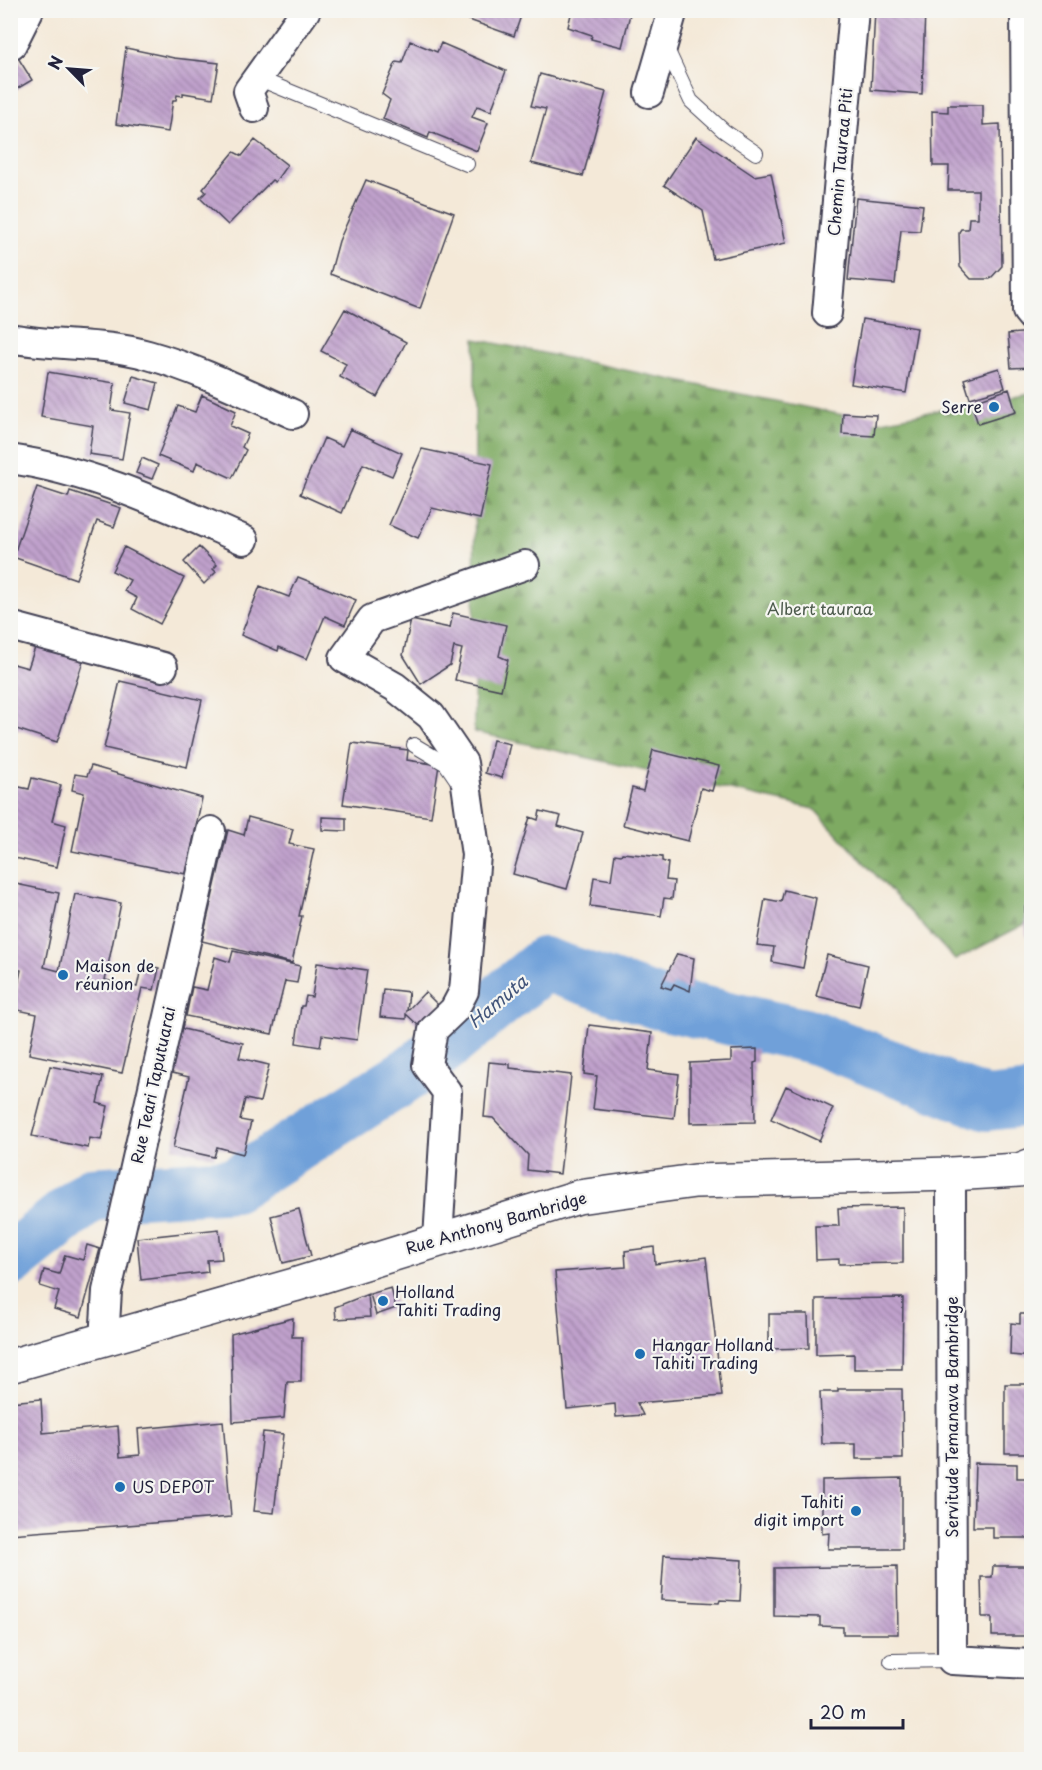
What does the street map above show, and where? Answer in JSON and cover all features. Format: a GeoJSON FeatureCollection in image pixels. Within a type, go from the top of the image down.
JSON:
{"type":"FeatureCollection","features":[{"type":"Feature","properties":{"kind":"main road","name":"Rue Anthony Bambridge"},"geometry":{"type":"LineString","coordinates":[[10,1366],[294,1286],[578,1197],[695,1181],[951,1174],[1019,1170],[1032,1165]]}},
{"type":"Feature","properties":{"kind":"street"},"geometry":{"type":"LineString","coordinates":[[12,44],[29,10]]}},
{"type":"Feature","properties":{"kind":"street"},"geometry":{"type":"LineString","coordinates":[[254,108],[248,91],[306,10]]}},
{"type":"Feature","properties":{"kind":"street"},"geometry":{"type":"LineString","coordinates":[[649,93],[673,10]]}},
{"type":"Feature","properties":{"kind":"street","name":"Chemin Tauraa Piti"},"geometry":{"type":"LineString","coordinates":[[827,313],[854,10]]}},
{"type":"Feature","properties":{"kind":"street"},"geometry":{"type":"LineString","coordinates":[[1024,10],[1027,311],[1032,317]]}},
{"type":"Feature","properties":{"kind":"street"},"geometry":{"type":"LineString","coordinates":[[10,338],[31,342],[103,346],[148,355],[293,414]]}},
{"type":"Feature","properties":{"kind":"street"},"geometry":{"type":"LineString","coordinates":[[10,459],[37,463],[100,479],[244,540]]}},
{"type":"Feature","properties":{"kind":"street"},"geometry":{"type":"LineString","coordinates":[[438,1239],[447,1092],[427,1065],[433,1030],[454,1010],[464,991],[476,855],[463,763],[431,716],[394,687],[344,658],[372,619],[525,565]]}},
{"type":"Feature","properties":{"kind":"street"},"geometry":{"type":"LineString","coordinates":[[10,626],[163,667]]}},
{"type":"Feature","properties":{"kind":"street","name":"Rue Teari Taputuarai"},"geometry":{"type":"LineString","coordinates":[[104,1340],[107,1290],[211,831]]}},
{"type":"Feature","properties":{"kind":"street","name":"Servitude Temanava Bambridge"},"geometry":{"type":"LineString","coordinates":[[951,1174],[952,1660]]}},
{"type":"Feature","properties":{"kind":"street"},"geometry":{"type":"LineString","coordinates":[[952,1660],[1032,1664]]}},
{"type":"Feature","properties":{"kind":"lane"},"geometry":{"type":"LineString","coordinates":[[663,43],[691,101],[724,131],[756,153]]}},
{"type":"Feature","properties":{"kind":"lane"},"geometry":{"type":"LineString","coordinates":[[257,78],[467,164]]}},
{"type":"Feature","properties":{"kind":"lane"},"geometry":{"type":"LineString","coordinates":[[414,745],[446,764],[463,788],[472,819]]}},
{"type":"Feature","properties":{"kind":"lane"},"geometry":{"type":"LineString","coordinates":[[891,1661],[952,1660]]}},
{"type":"Feature","properties":{"kind":"green space","name":"Albert tauraa"},"geometry":{"type":"Polygon","coordinates":[[[475,339],[877,422],[1031,393],[1031,921],[955,960],[814,809],[474,732],[475,339]]]}},
{"type":"Feature","properties":{"kind":"building"},"geometry":{"type":"Polygon","coordinates":[[[472,10],[523,10],[514,36],[469,20],[472,10]]]}},
{"type":"Feature","properties":{"kind":"building"},"geometry":{"type":"Polygon","coordinates":[[[572,10],[631,10],[622,47],[591,39],[592,35],[568,27],[572,10]]]}},
{"type":"Feature","properties":{"kind":"building"},"geometry":{"type":"Polygon","coordinates":[[[875,10],[925,10],[922,94],[871,90],[875,10]]]}},
{"type":"Feature","properties":{"kind":"building"},"geometry":{"type":"Polygon","coordinates":[[[410,41],[437,52],[441,43],[506,71],[491,111],[477,106],[472,117],[488,123],[477,151],[430,132],[428,138],[383,119],[390,100],[382,94],[396,62],[402,63],[410,41]]]}},
{"type":"Feature","properties":{"kind":"building"},"geometry":{"type":"Polygon","coordinates":[[[10,45],[32,80],[10,93],[10,45]]]}},
{"type":"Feature","properties":{"kind":"building"},"geometry":{"type":"Polygon","coordinates":[[[126,48],[174,58],[219,63],[213,98],[183,93],[183,96],[177,95],[176,100],[173,100],[168,132],[116,124],[126,48]]]}},
{"type":"Feature","properties":{"kind":"building"},"geometry":{"type":"Polygon","coordinates":[[[540,74],[606,92],[583,176],[531,163],[546,109],[531,106],[540,74]]]}},
{"type":"Feature","properties":{"kind":"building"},"geometry":{"type":"Polygon","coordinates":[[[948,105],[983,105],[983,125],[1000,124],[1002,266],[990,279],[971,279],[960,267],[959,232],[961,229],[968,229],[969,218],[978,218],[978,190],[948,190],[949,166],[933,166],[932,111],[948,112],[948,105]]]}},
{"type":"Feature","properties":{"kind":"building"},"geometry":{"type":"Polygon","coordinates":[[[696,137],[754,176],[771,173],[786,243],[713,259],[703,211],[664,185],[696,137]]]}},
{"type":"Feature","properties":{"kind":"building"},"geometry":{"type":"Polygon","coordinates":[[[255,140],[287,165],[275,182],[272,180],[228,225],[200,198],[206,192],[203,189],[234,152],[242,156],[255,140]]]}},
{"type":"Feature","properties":{"kind":"building"},"geometry":{"type":"Polygon","coordinates":[[[366,180],[454,213],[420,309],[330,274],[339,241],[366,180]]]}},
{"type":"Feature","properties":{"kind":"building"},"geometry":{"type":"Polygon","coordinates":[[[856,198],[923,205],[920,231],[901,230],[895,284],[848,280],[856,198]]]}},
{"type":"Feature","properties":{"kind":"building"},"geometry":{"type":"Polygon","coordinates":[[[345,309],[406,342],[377,397],[340,377],[346,364],[321,351],[345,309]]]}},
{"type":"Feature","properties":{"kind":"building"},"geometry":{"type":"Polygon","coordinates":[[[862,319],[917,328],[906,393],[851,384],[862,319]]]}},
{"type":"Feature","properties":{"kind":"building"},"geometry":{"type":"Polygon","coordinates":[[[1032,332],[1032,367],[1011,368],[1008,334],[1032,332]]]}},
{"type":"Feature","properties":{"kind":"building"},"geometry":{"type":"Polygon","coordinates":[[[999,368],[1005,388],[970,398],[964,379],[999,368]]]}},
{"type":"Feature","properties":{"kind":"building"},"geometry":{"type":"Polygon","coordinates":[[[48,372],[115,383],[111,410],[130,413],[122,459],[89,454],[93,426],[41,417],[48,372]]]}},
{"type":"Feature","properties":{"kind":"building"},"geometry":{"type":"Polygon","coordinates":[[[133,376],[158,383],[151,410],[125,403],[133,376]]]}},
{"type":"Feature","properties":{"kind":"building","name":"Serre"},"geometry":{"type":"Polygon","coordinates":[[[1009,389],[1016,412],[978,424],[971,402],[1009,389]]]}},
{"type":"Feature","properties":{"kind":"building"},"geometry":{"type":"Polygon","coordinates":[[[202,395],[236,411],[230,426],[248,434],[242,447],[246,450],[232,478],[197,462],[194,471],[158,456],[178,406],[195,412],[202,395]]]}},
{"type":"Feature","properties":{"kind":"building"},"geometry":{"type":"Polygon","coordinates":[[[843,413],[876,415],[874,436],[842,434],[843,413]]]}},
{"type":"Feature","properties":{"kind":"building"},"geometry":{"type":"Polygon","coordinates":[[[350,429],[402,453],[392,476],[363,464],[342,513],[300,494],[324,438],[342,446],[350,429]]]}},
{"type":"Feature","properties":{"kind":"building"},"geometry":{"type":"Polygon","coordinates":[[[422,449],[492,464],[480,519],[432,508],[418,538],[389,525],[422,449]]]}},
{"type":"Feature","properties":{"kind":"building"},"geometry":{"type":"Polygon","coordinates":[[[142,458],[158,465],[152,479],[136,473],[142,458]]]}},
{"type":"Feature","properties":{"kind":"building"},"geometry":{"type":"Polygon","coordinates":[[[37,487],[68,497],[70,491],[121,508],[114,527],[97,521],[76,579],[13,557],[37,487]]]}},
{"type":"Feature","properties":{"kind":"building"},"geometry":{"type":"Polygon","coordinates":[[[124,547],[184,578],[160,624],[132,609],[137,598],[124,591],[130,580],[112,571],[124,547]]]}},
{"type":"Feature","properties":{"kind":"building"},"geometry":{"type":"Polygon","coordinates":[[[199,547],[217,565],[213,569],[216,572],[204,584],[184,562],[199,547]]]}},
{"type":"Feature","properties":{"kind":"building"},"geometry":{"type":"Polygon","coordinates":[[[298,577],[356,600],[345,625],[325,616],[307,659],[279,647],[278,651],[241,635],[260,586],[289,597],[298,577]]]}},
{"type":"Feature","properties":{"kind":"building"},"geometry":{"type":"Polygon","coordinates":[[[453,613],[506,625],[499,656],[508,660],[501,690],[455,680],[462,649],[454,647],[450,665],[421,684],[403,655],[411,620],[450,628],[453,613]]]}},
{"type":"Feature","properties":{"kind":"building"},"geometry":{"type":"Polygon","coordinates":[[[37,642],[85,655],[57,742],[10,727],[10,663],[28,668],[37,642]]]}},
{"type":"Feature","properties":{"kind":"building"},"geometry":{"type":"Polygon","coordinates":[[[120,681],[202,700],[187,767],[104,748],[120,681]]]}},
{"type":"Feature","properties":{"kind":"building"},"geometry":{"type":"Polygon","coordinates":[[[493,740],[510,744],[502,778],[485,773],[493,740]]]}},
{"type":"Feature","properties":{"kind":"building"},"geometry":{"type":"Polygon","coordinates":[[[352,743],[408,750],[407,760],[439,765],[431,817],[343,804],[352,743]]]}},
{"type":"Feature","properties":{"kind":"building"},"geometry":{"type":"Polygon","coordinates":[[[653,750],[719,766],[712,791],[701,788],[688,841],[623,825],[632,788],[643,791],[653,750]]]}},
{"type":"Feature","properties":{"kind":"building"},"geometry":{"type":"Polygon","coordinates":[[[91,766],[202,798],[186,874],[72,851],[84,793],[72,790],[75,774],[87,776],[91,766]]]}},
{"type":"Feature","properties":{"kind":"building"},"geometry":{"type":"Polygon","coordinates":[[[32,778],[61,785],[52,821],[66,825],[57,867],[10,857],[10,785],[29,789],[32,778]]]}},
{"type":"Feature","properties":{"kind":"building"},"geometry":{"type":"Polygon","coordinates":[[[540,811],[561,816],[558,826],[583,833],[567,889],[513,874],[530,817],[538,820],[540,811]]]}},
{"type":"Feature","properties":{"kind":"building"},"geometry":{"type":"Polygon","coordinates":[[[248,817],[293,829],[289,844],[314,849],[299,916],[302,916],[292,963],[202,941],[228,830],[244,835],[248,817]]]}},
{"type":"Feature","properties":{"kind":"building"},"geometry":{"type":"Polygon","coordinates":[[[322,817],[346,818],[346,831],[322,830],[322,817]]]}},
{"type":"Feature","properties":{"kind":"building"},"geometry":{"type":"Polygon","coordinates":[[[622,853],[662,857],[662,861],[668,863],[666,880],[674,881],[672,899],[664,898],[661,916],[590,906],[594,877],[611,880],[615,854],[621,855],[622,853]]]}},
{"type":"Feature","properties":{"kind":"building","name":"Maison de réunion"},"geometry":{"type":"Polygon","coordinates":[[[16,884],[59,893],[44,967],[59,971],[75,894],[121,903],[105,980],[137,987],[142,964],[159,968],[154,990],[142,988],[122,1073],[29,1054],[37,1014],[13,1009],[21,970],[10,968],[10,911],[16,884]]]}},
{"type":"Feature","properties":{"kind":"building"},"geometry":{"type":"Polygon","coordinates":[[[784,890],[816,898],[803,968],[772,962],[774,947],[757,945],[765,899],[781,902],[784,890]]]}},
{"type":"Feature","properties":{"kind":"building"},"geometry":{"type":"Polygon","coordinates":[[[1032,906],[1032,937],[1026,937],[1025,907],[1032,906]]]}},
{"type":"Feature","properties":{"kind":"building"},"geometry":{"type":"Polygon","coordinates":[[[233,951],[300,966],[297,983],[285,981],[272,1034],[186,1016],[192,987],[207,990],[215,957],[230,962],[233,951]]]}},
{"type":"Feature","properties":{"kind":"building"},"geometry":{"type":"Polygon","coordinates":[[[677,954],[694,958],[690,991],[674,984],[671,989],[661,986],[677,954]]]}},
{"type":"Feature","properties":{"kind":"building"},"geometry":{"type":"Polygon","coordinates":[[[827,955],[868,965],[859,1006],[816,996],[827,955]]]}},
{"type":"Feature","properties":{"kind":"building"},"geometry":{"type":"Polygon","coordinates":[[[317,963],[367,970],[357,1040],[322,1035],[320,1047],[296,1043],[301,1006],[304,1006],[306,996],[312,997],[317,963]]]}},
{"type":"Feature","properties":{"kind":"building"},"geometry":{"type":"Polygon","coordinates":[[[383,989],[409,992],[407,1011],[425,992],[439,1006],[419,1026],[406,1014],[406,1019],[380,1017],[383,989]]]}},
{"type":"Feature","properties":{"kind":"building"},"geometry":{"type":"Polygon","coordinates":[[[589,1025],[652,1033],[648,1070],[679,1074],[674,1118],[593,1109],[597,1076],[584,1074],[589,1025]]]}},
{"type":"Feature","properties":{"kind":"building"},"geometry":{"type":"Polygon","coordinates":[[[179,1028],[243,1043],[239,1058],[269,1065],[260,1102],[245,1099],[240,1120],[251,1122],[243,1154],[217,1147],[214,1157],[173,1148],[189,1077],[168,1072],[179,1028]]]}},
{"type":"Feature","properties":{"kind":"building"},"geometry":{"type":"Polygon","coordinates":[[[757,1049],[757,1062],[754,1063],[755,1122],[690,1123],[690,1063],[731,1061],[731,1050],[757,1049]]]}},
{"type":"Feature","properties":{"kind":"building"},"geometry":{"type":"Polygon","coordinates":[[[489,1062],[510,1064],[510,1068],[571,1075],[560,1174],[527,1170],[528,1155],[493,1118],[484,1117],[489,1062]]]}},
{"type":"Feature","properties":{"kind":"building"},"geometry":{"type":"Polygon","coordinates":[[[50,1066],[103,1077],[97,1103],[108,1106],[101,1140],[90,1138],[88,1148],[32,1136],[50,1066]]]}},
{"type":"Feature","properties":{"kind":"building"},"geometry":{"type":"Polygon","coordinates":[[[786,1086],[833,1108],[819,1141],[771,1119],[786,1086]]]}},
{"type":"Feature","properties":{"kind":"building"},"geometry":{"type":"Polygon","coordinates":[[[903,1207],[903,1263],[839,1264],[839,1259],[816,1260],[815,1226],[839,1226],[838,1208],[903,1207]]]}},
{"type":"Feature","properties":{"kind":"building"},"geometry":{"type":"Polygon","coordinates":[[[299,1209],[311,1256],[283,1263],[271,1216],[299,1209]]]}},
{"type":"Feature","properties":{"kind":"building"},"geometry":{"type":"Polygon","coordinates":[[[219,1229],[222,1259],[207,1260],[208,1272],[141,1280],[137,1238],[219,1229]]]}},
{"type":"Feature","properties":{"kind":"building"},"geometry":{"type":"Polygon","coordinates":[[[87,1245],[100,1249],[81,1317],[54,1309],[59,1292],[40,1286],[44,1270],[59,1274],[65,1255],[83,1260],[87,1245]]]}},
{"type":"Feature","properties":{"kind":"building","name":"Hangar Holland Tahiti Trading"},"geometry":{"type":"Polygon","coordinates":[[[654,1247],[655,1264],[706,1257],[722,1396],[637,1403],[643,1415],[616,1417],[615,1404],[567,1409],[555,1272],[626,1267],[625,1251],[654,1247]]]}},
{"type":"Feature","properties":{"kind":"building","name":"Holland Tahiti Trading"},"geometry":{"type":"Polygon","coordinates":[[[391,1288],[396,1308],[376,1315],[370,1294],[391,1288]]]}},
{"type":"Feature","properties":{"kind":"building"},"geometry":{"type":"Polygon","coordinates":[[[1027,1293],[1032,1293],[1032,1357],[1010,1355],[1011,1323],[1020,1324],[1020,1314],[1027,1314],[1027,1293]]]}},
{"type":"Feature","properties":{"kind":"building"},"geometry":{"type":"Polygon","coordinates":[[[368,1294],[370,1317],[336,1319],[335,1307],[368,1294]]]}},
{"type":"Feature","properties":{"kind":"building"},"geometry":{"type":"Polygon","coordinates":[[[903,1298],[902,1369],[854,1369],[854,1354],[816,1355],[816,1299],[903,1298]]]}},
{"type":"Feature","properties":{"kind":"building"},"geometry":{"type":"Polygon","coordinates":[[[769,1314],[808,1314],[809,1348],[769,1349],[769,1314]]]}},
{"type":"Feature","properties":{"kind":"building"},"geometry":{"type":"Polygon","coordinates":[[[293,1318],[292,1337],[302,1337],[301,1382],[287,1382],[284,1418],[233,1422],[231,1334],[293,1318]]]}},
{"type":"Feature","properties":{"kind":"building"},"geometry":{"type":"Polygon","coordinates":[[[1005,1384],[1032,1384],[1032,1453],[1005,1453],[1005,1384]]]}},
{"type":"Feature","properties":{"kind":"building"},"geometry":{"type":"Polygon","coordinates":[[[838,1389],[902,1389],[903,1459],[856,1459],[856,1444],[822,1444],[820,1392],[838,1392],[838,1389]]]}},
{"type":"Feature","properties":{"kind":"building","name":"US DEPOT"},"geometry":{"type":"Polygon","coordinates":[[[41,1399],[43,1433],[118,1426],[120,1457],[140,1455],[138,1429],[223,1421],[231,1517],[10,1534],[10,1402],[41,1399]]]}},
{"type":"Feature","properties":{"kind":"building"},"geometry":{"type":"Polygon","coordinates":[[[263,1432],[283,1434],[274,1513],[254,1511],[263,1432]]]}},
{"type":"Feature","properties":{"kind":"building"},"geometry":{"type":"Polygon","coordinates":[[[975,1463],[1017,1464],[1017,1478],[1032,1478],[1032,1538],[993,1538],[993,1527],[973,1527],[975,1463]]]}},
{"type":"Feature","properties":{"kind":"building"},"geometry":{"type":"Polygon","coordinates":[[[902,1478],[902,1549],[828,1549],[829,1533],[822,1534],[822,1480],[902,1478]]]}},
{"type":"Feature","properties":{"kind":"building"},"geometry":{"type":"Polygon","coordinates":[[[664,1555],[742,1560],[740,1601],[720,1600],[719,1603],[661,1600],[664,1555]]]}},
{"type":"Feature","properties":{"kind":"building"},"geometry":{"type":"Polygon","coordinates":[[[897,1566],[898,1634],[843,1634],[843,1627],[820,1626],[820,1617],[774,1616],[774,1568],[897,1566]]]}},
{"type":"Feature","properties":{"kind":"building"},"geometry":{"type":"Polygon","coordinates":[[[993,1566],[1030,1566],[1032,1636],[992,1636],[992,1617],[982,1617],[981,1577],[992,1577],[993,1566]]]}},
{"type":"Feature","properties":{"kind":"waterway","name":"Hamuta"},"geometry":{"type":"LineString","coordinates":[[10,1260],[92,1194],[234,1185],[418,1068],[544,964],[656,1002],[813,1037],[987,1104],[1032,1099]]}},
{"type":"Feature","properties":{"kind":"place","name":"Serre"},"geometry":{"type":"Point","coordinates":[994,407]}},
{"type":"Feature","properties":{"kind":"place","name":"Maison de réunion"},"geometry":{"type":"Point","coordinates":[63,975]}},
{"type":"Feature","properties":{"kind":"place","name":"Holland Tahiti Trading"},"geometry":{"type":"Point","coordinates":[383,1301]}},
{"type":"Feature","properties":{"kind":"place","name":"Hangar Holland Tahiti Trading"},"geometry":{"type":"Point","coordinates":[640,1354]}},
{"type":"Feature","properties":{"kind":"place","name":"US DEPOT"},"geometry":{"type":"Point","coordinates":[120,1487]}},
{"type":"Feature","properties":{"kind":"place","name":"Tahiti digit import"},"geometry":{"type":"Point","coordinates":[856,1511]}}]}
